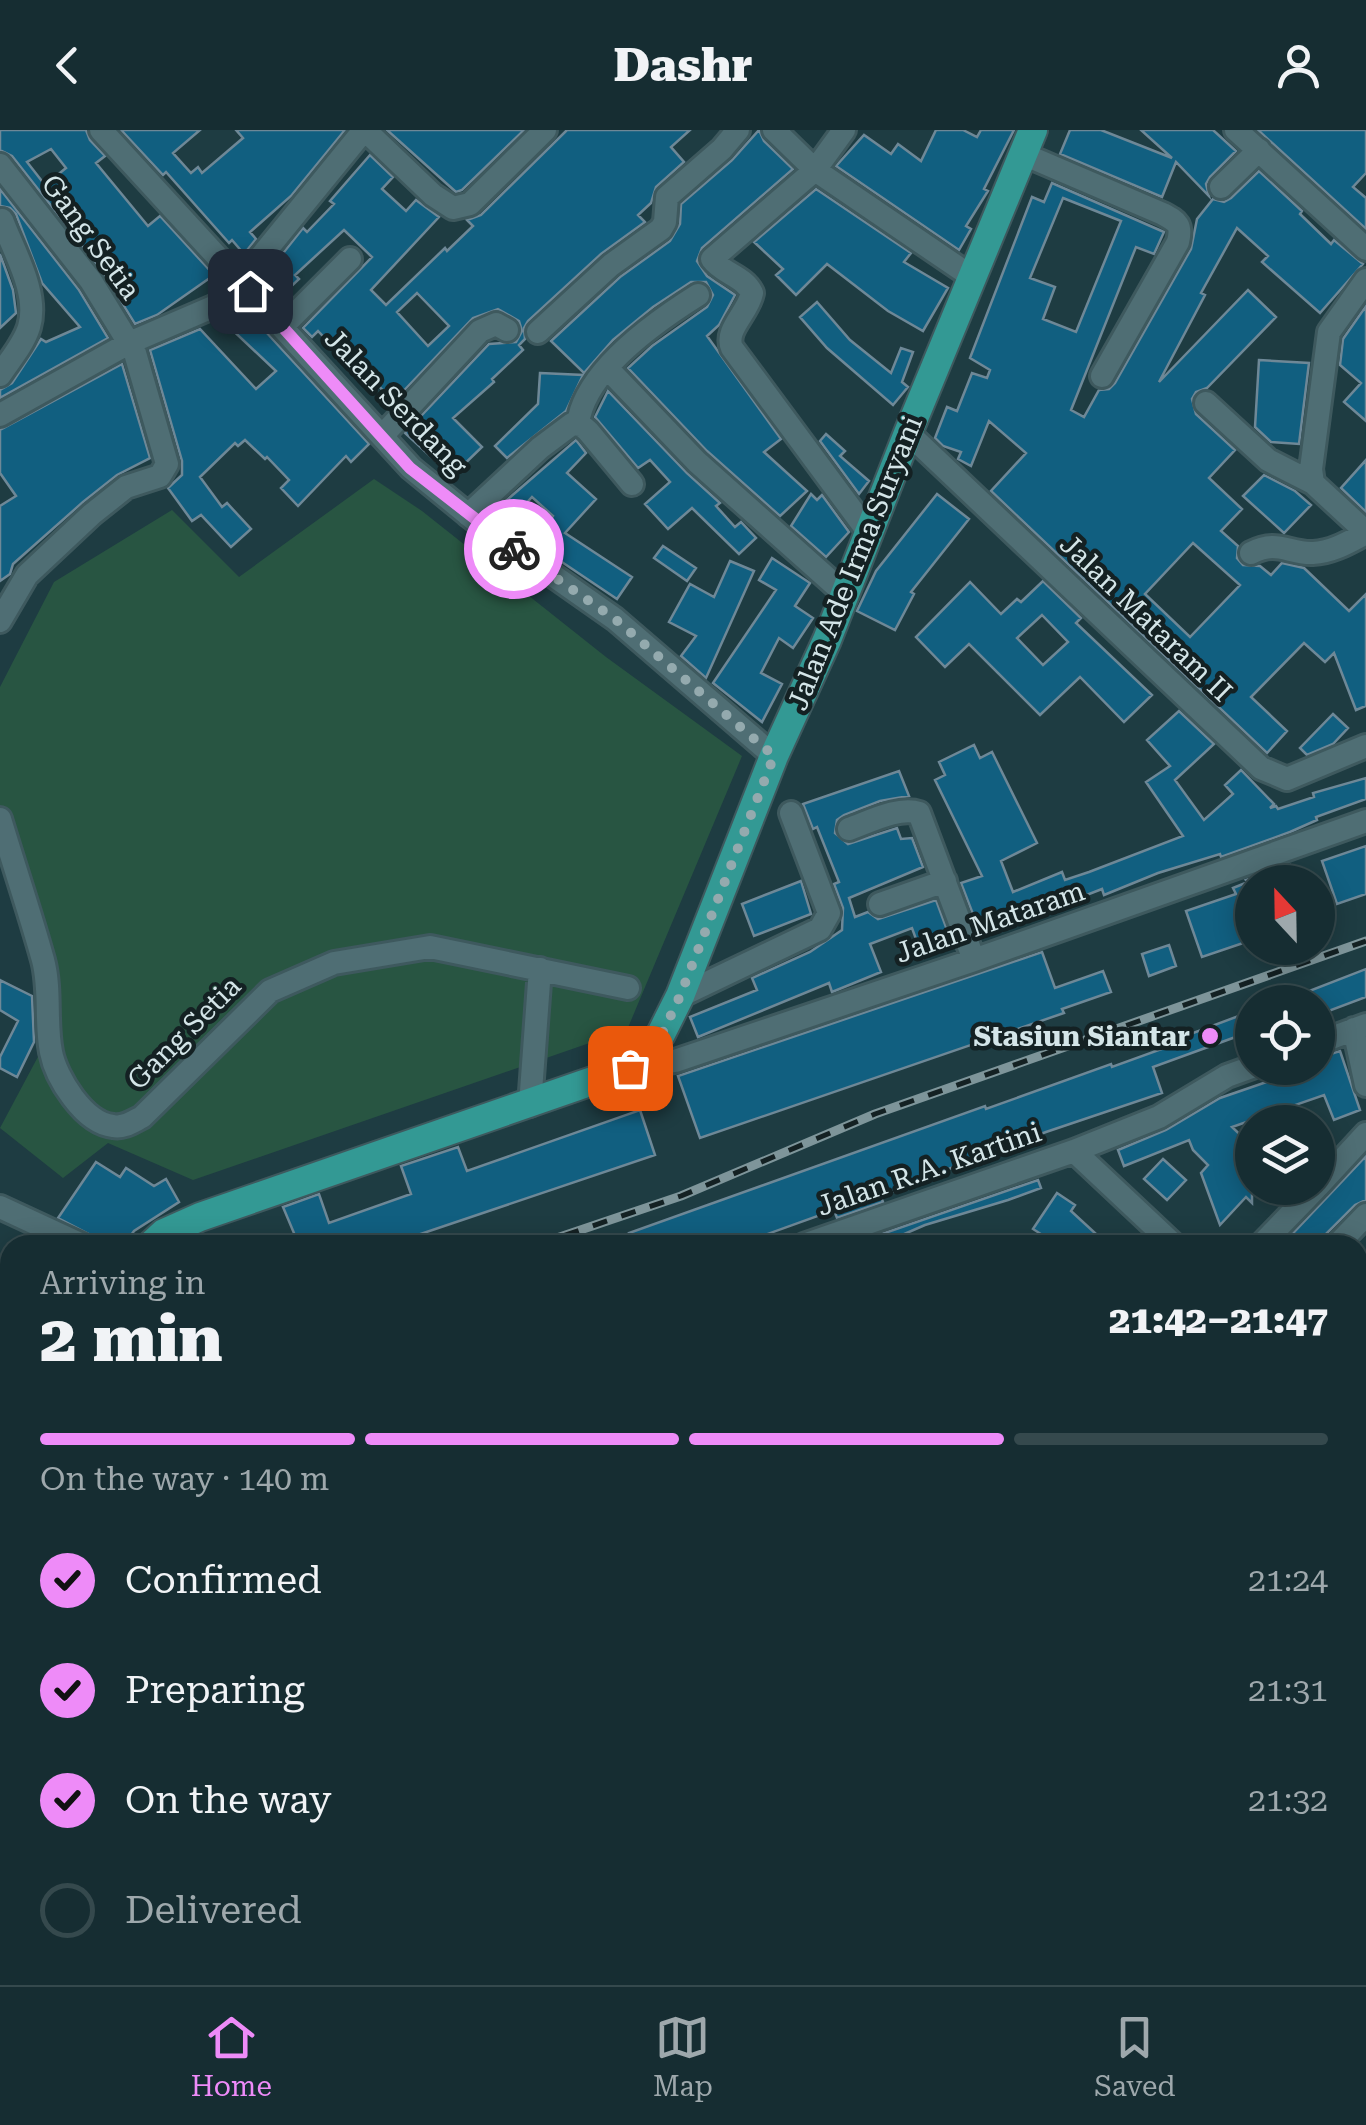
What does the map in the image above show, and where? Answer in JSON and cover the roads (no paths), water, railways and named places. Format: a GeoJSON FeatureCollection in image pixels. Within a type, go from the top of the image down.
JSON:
{"type":"FeatureCollection","features":[{"type":"Feature","properties":{"kind":"main road","name":"Jalan Ade Irma Suryani"},"geometry":{"type":"LineString","coordinates":[[161,1235],[200,1217],[630,1068],[662,1034],[1028,142]]}},
{"type":"Feature","properties":{"kind":"street","name":"Jalan Serdang"},"geometry":{"type":"LineString","coordinates":[[101,130],[410,468],[468,515],[615,619],[774,756]]}},
{"type":"Feature","properties":{"kind":"street"},"geometry":{"type":"LineString","coordinates":[[0,415],[129,342],[246,286],[364,130],[433,195],[453,208],[470,204],[545,130]]}},
{"type":"Feature","properties":{"kind":"street"},"geometry":{"type":"LineString","coordinates":[[538,332],[561,308],[674,228],[666,197],[738,130]]}},
{"type":"Feature","properties":{"kind":"street"},"geometry":{"type":"LineString","coordinates":[[774,130],[815,170],[972,277]]}},
{"type":"Feature","properties":{"kind":"street"},"geometry":{"type":"LineString","coordinates":[[844,130],[815,170],[712,259],[746,283],[752,293],[748,309],[730,333],[732,348],[869,533]]}},
{"type":"Feature","properties":{"kind":"street"},"geometry":{"type":"LineString","coordinates":[[1236,130],[1366,249]]}},
{"type":"Feature","properties":{"kind":"street"},"geometry":{"type":"LineString","coordinates":[[1028,142],[1164,214],[1181,228],[1178,242],[1102,376]]}},
{"type":"Feature","properties":{"kind":"street"},"geometry":{"type":"LineString","coordinates":[[1221,187],[1258,150]]}},
{"type":"Feature","properties":{"kind":"street","name":"Gang Setia"},"geometry":{"type":"LineString","coordinates":[[0,164],[90,281],[129,342],[164,454],[164,472],[126,487],[26,576],[0,622]]}},
{"type":"Feature","properties":{"kind":"street"},"geometry":{"type":"LineString","coordinates":[[0,376],[28,331],[32,312],[29,291],[1,221],[24,198]]}},
{"type":"Feature","properties":{"kind":"street"},"geometry":{"type":"LineString","coordinates":[[282,326],[350,259]]}},
{"type":"Feature","properties":{"kind":"street"},"geometry":{"type":"LineString","coordinates":[[1314,483],[1311,469],[1329,332],[1366,280]]}},
{"type":"Feature","properties":{"kind":"street"},"geometry":{"type":"LineString","coordinates":[[578,424],[587,392],[608,369],[652,328],[698,295]]}},
{"type":"Feature","properties":{"kind":"street"},"geometry":{"type":"LineString","coordinates":[[382,436],[480,331],[496,324],[508,330]]}},
{"type":"Feature","properties":{"kind":"street"},"geometry":{"type":"LineString","coordinates":[[608,369],[709,473],[845,594]]}},
{"type":"Feature","properties":{"kind":"street"},"geometry":{"type":"LineString","coordinates":[[1206,403],[1268,460],[1314,483],[1366,532],[1336,549],[1310,554],[1282,546],[1251,553]]}},
{"type":"Feature","properties":{"kind":"street"},"geometry":{"type":"LineString","coordinates":[[578,424],[632,484]]}},
{"type":"Feature","properties":{"kind":"street"},"geometry":{"type":"LineString","coordinates":[[468,515],[565,427],[578,424]]}},
{"type":"Feature","properties":{"kind":"street","name":"Jalan Mataram II"},"geometry":{"type":"LineString","coordinates":[[908,433],[1262,768],[1286,779],[1366,746]]}},
{"type":"Feature","properties":{"kind":"street"},"geometry":{"type":"LineString","coordinates":[[848,829],[900,812],[919,813],[974,960]]}},
{"type":"Feature","properties":{"kind":"street"},"geometry":{"type":"LineString","coordinates":[[680,996],[820,929],[826,922],[829,913],[791,813]]}},
{"type":"Feature","properties":{"kind":"street","name":"Gang Setia"},"geometry":{"type":"LineString","coordinates":[[0,819],[44,965],[51,1055],[79,1104],[100,1122],[112,1126],[126,1126],[142,1117],[270,991],[334,963],[430,947],[628,988]]}},
{"type":"Feature","properties":{"kind":"street","name":"Jalan Mataram"},"geometry":{"type":"LineString","coordinates":[[630,1068],[676,1061],[1366,821]]}},
{"type":"Feature","properties":{"kind":"street"},"geometry":{"type":"LineString","coordinates":[[880,904],[945,881]]}},
{"type":"Feature","properties":{"kind":"street"},"geometry":{"type":"LineString","coordinates":[[530,1105],[540,970]]}},
{"type":"Feature","properties":{"kind":"street"},"geometry":{"type":"LineString","coordinates":[[1335,1036],[1360,1027],[1366,1086]]}},
{"type":"Feature","properties":{"kind":"street","name":"Jalan R.A. Kartini"},"geometry":{"type":"LineString","coordinates":[[832,1235],[1159,1117],[1235,1073]]}},
{"type":"Feature","properties":{"kind":"street"},"geometry":{"type":"LineString","coordinates":[[1335,1168],[1366,1134]]}},
{"type":"Feature","properties":{"kind":"street"},"geometry":{"type":"LineString","coordinates":[[1074,1150],[1163,1235]]}},
{"type":"Feature","properties":{"kind":"street"},"geometry":{"type":"LineString","coordinates":[[1271,1235],[1300,1205]]}},
{"type":"Feature","properties":{"kind":"street"},"geometry":{"type":"LineString","coordinates":[[0,1207],[60,1235]]}},
{"type":"Feature","properties":{"kind":"street"},"geometry":{"type":"LineString","coordinates":[[1347,1235],[1366,1215]]}},
{"type":"Feature","properties":{"kind":"railway"},"geometry":{"type":"LineString","coordinates":[[566,1235],[681,1196],[875,1114],[1366,941]]}},
{"type":"Feature","properties":{"kind":"place","name":"Stasiun Siantar"},"geometry":{"type":"Point","coordinates":[1210,1036]}}]}
